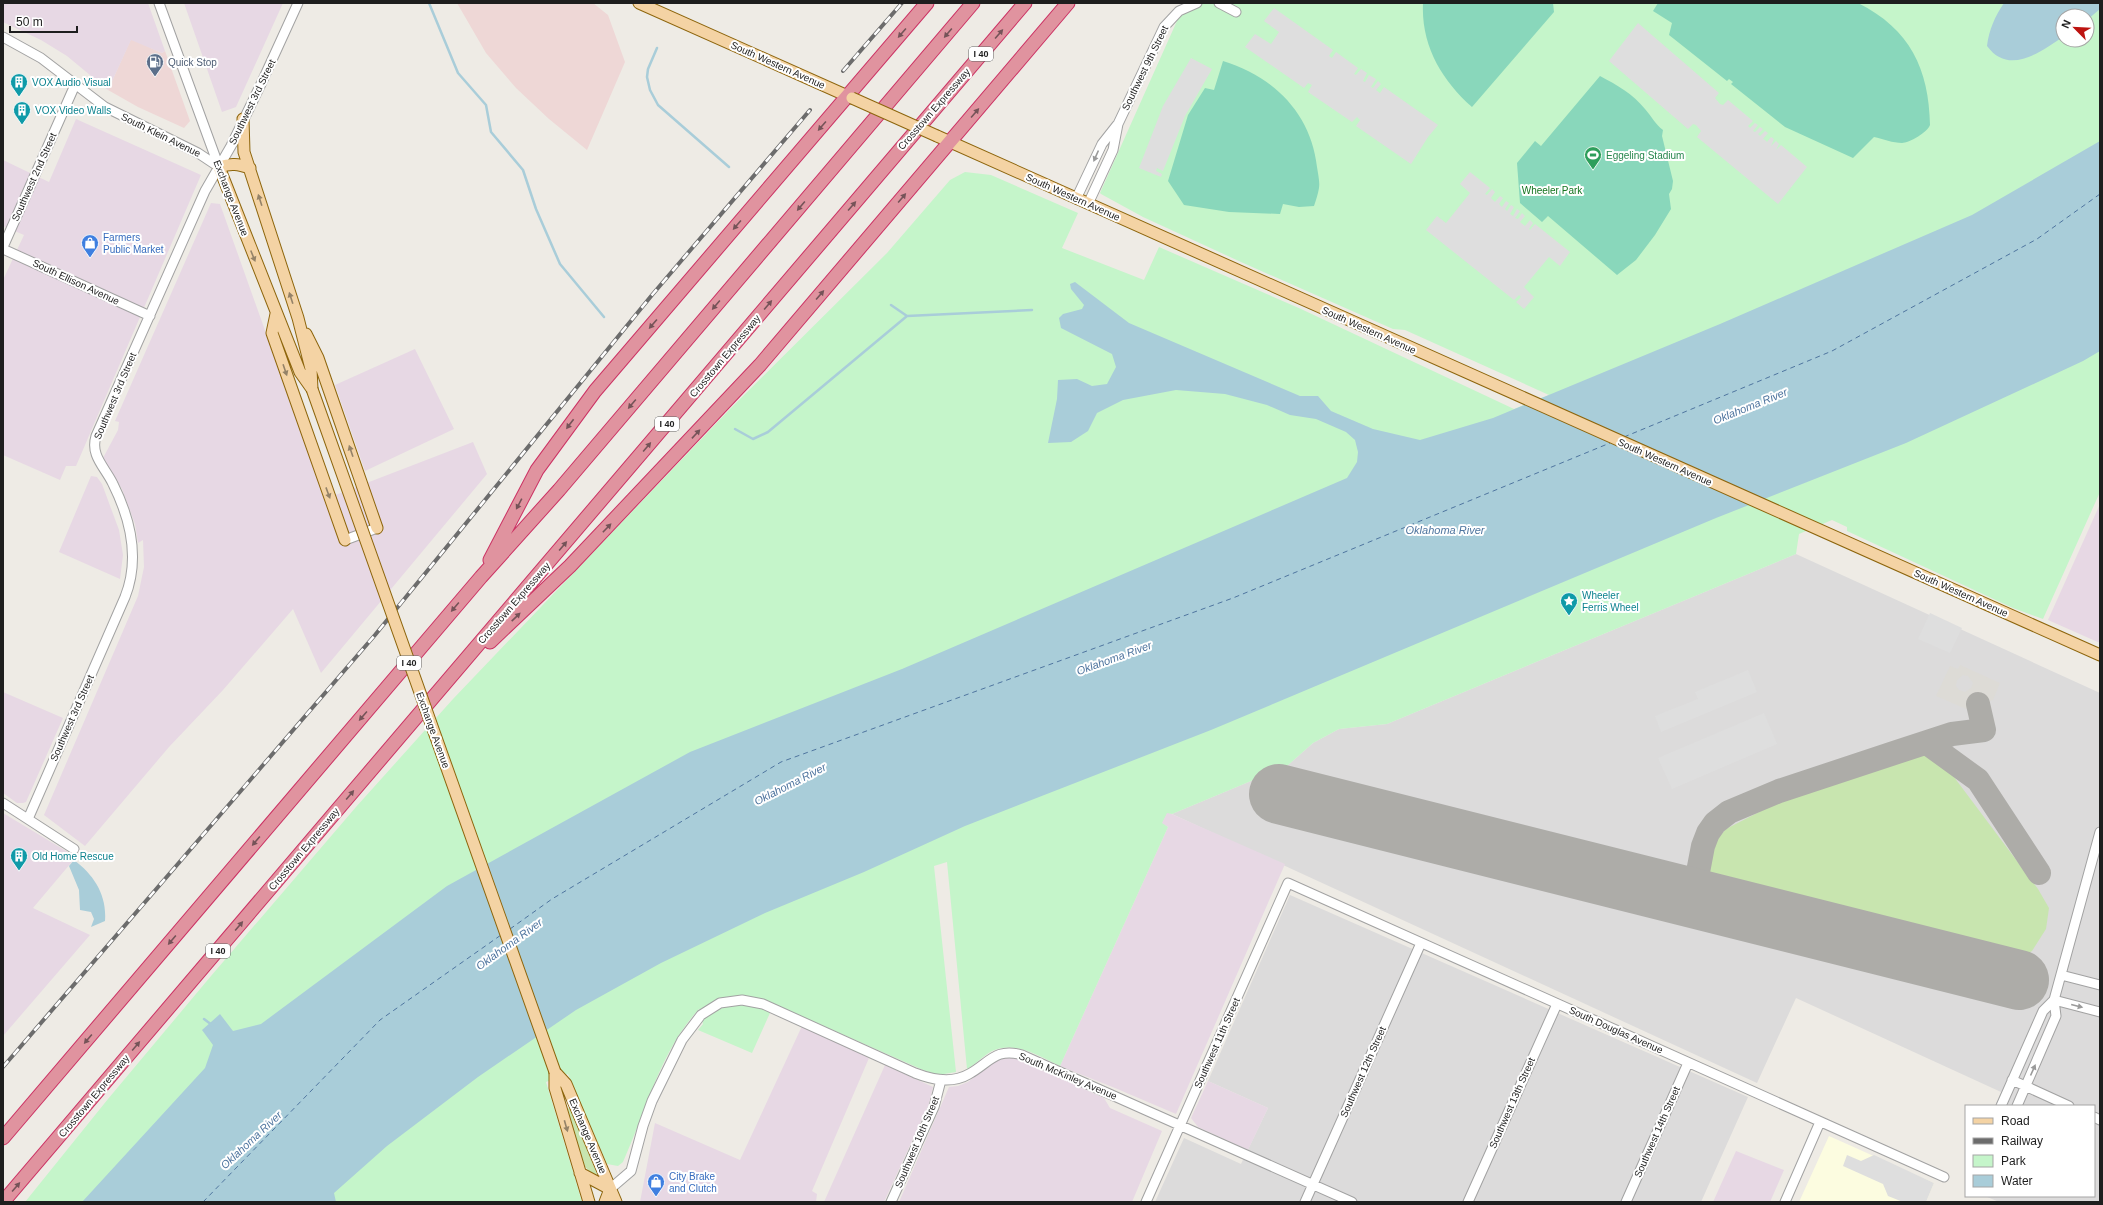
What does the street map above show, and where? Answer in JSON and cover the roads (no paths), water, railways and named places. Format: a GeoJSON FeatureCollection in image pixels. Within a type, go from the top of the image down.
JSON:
{"type":"FeatureCollection","features":[{"type":"Feature","properties":{"kind":"highway"},"geometry":{"type":"LineString","coordinates":[[480,577],[537,470],[591,397],[849,97],[927,3]]}},
{"type":"Feature","properties":{"kind":"highway","name":"I 40"},"geometry":{"type":"LineString","coordinates":[[3,1138],[480,577],[559,490],[973,3]]}},
{"type":"Feature","properties":{"kind":"highway","name":"Crosstown Expressway"},"geometry":{"type":"LineString","coordinates":[[3,1202],[1025,3]]}},
{"type":"Feature","properties":{"kind":"highway"},"geometry":{"type":"LineString","coordinates":[[437,692],[570,566],[760,365],[1068,3]]}},
{"type":"Feature","properties":{"kind":"main road","name":"South Western Avenue"},"geometry":{"type":"LineString","coordinates":[[639,3],[654,6],[849,97],[1076,199],[2100,655]]}},
{"type":"Feature","properties":{"kind":"main road","name":"Exchange Avenue"},"geometry":{"type":"LineString","coordinates":[[244,119],[244,152],[298,318],[311,369],[312,388],[555,1072],[555,1088],[589,1202]]}},
{"type":"Feature","properties":{"kind":"main road"},"geometry":{"type":"LineString","coordinates":[[219,167],[229,163],[236,163],[250,168]]}},
{"type":"Feature","properties":{"kind":"main road","name":"Exchange Avenue"},"geometry":{"type":"LineString","coordinates":[[219,167],[300,372],[312,388]]}},
{"type":"Feature","properties":{"kind":"main road"},"geometry":{"type":"LineString","coordinates":[[276,312],[272,333],[345,540]]}},
{"type":"Feature","properties":{"kind":"main road"},"geometry":{"type":"LineString","coordinates":[[298,318],[318,358],[377,528]]}},
{"type":"Feature","properties":{"kind":"main road","name":"Exchange Avenue"},"geometry":{"type":"LineString","coordinates":[[555,1072],[566,1084],[616,1202]]}},
{"type":"Feature","properties":{"kind":"main road"},"geometry":{"type":"LineString","coordinates":[[580,1173],[610,1188],[605,1202]]}},
{"type":"Feature","properties":{"kind":"street","name":"Exchange Avenue"},"geometry":{"type":"LineString","coordinates":[[159,3],[219,167]]}},
{"type":"Feature","properties":{"kind":"street","name":"Southwest 3rd Street"},"geometry":{"type":"LineString","coordinates":[[28,819],[130,583],[134,550],[130,529],[116,490],[96,457],[94,446],[99,430],[205,191],[244,119],[298,3]]}},
{"type":"Feature","properties":{"kind":"street","name":"Southwest 9th Street"},"geometry":{"type":"LineString","coordinates":[[1076,199],[1102,144],[1118,124],[1164,27],[1180,11],[1197,3]]}},
{"type":"Feature","properties":{"kind":"street"},"geometry":{"type":"LineString","coordinates":[[1219,3],[1236,12]]}},
{"type":"Feature","properties":{"kind":"street","name":"South Klein Avenue"},"geometry":{"type":"LineString","coordinates":[[3,37],[41,58],[75,85],[116,113],[198,153],[219,167]]}},
{"type":"Feature","properties":{"kind":"street","name":"Southwest 2nd Street"},"geometry":{"type":"LineString","coordinates":[[3,248],[75,85]]}},
{"type":"Feature","properties":{"kind":"street","name":"Southwest 9th Street"},"geometry":{"type":"LineString","coordinates":[[1088,204],[1113,150],[1118,124]]}},
{"type":"Feature","properties":{"kind":"street","name":"South Ellison Avenue"},"geometry":{"type":"LineString","coordinates":[[3,248],[150,316]]}},
{"type":"Feature","properties":{"kind":"street"},"geometry":{"type":"LineString","coordinates":[[345,540],[377,528]]}},
{"type":"Feature","properties":{"kind":"street"},"geometry":{"type":"LineString","coordinates":[[3,803],[74,849]]}},
{"type":"Feature","properties":{"kind":"street"},"geometry":{"type":"LineString","coordinates":[[2017,1105],[2056,1016],[2054,1000],[2100,832]]}},
{"type":"Feature","properties":{"kind":"street","name":"South Douglas Avenue"},"geometry":{"type":"LineString","coordinates":[[1288,883],[1944,1177]]}},
{"type":"Feature","properties":{"kind":"street","name":"Southwest 11th Street"},"geometry":{"type":"LineString","coordinates":[[1146,1202],[1288,883]]}},
{"type":"Feature","properties":{"kind":"street","name":"Southwest 12th Street"},"geometry":{"type":"LineString","coordinates":[[1305,1202],[1421,943]]}},
{"type":"Feature","properties":{"kind":"street"},"geometry":{"type":"LineString","coordinates":[[2061,975],[2100,985]]}},
{"type":"Feature","properties":{"kind":"street"},"geometry":{"type":"LineString","coordinates":[[2054,1000],[2100,1012]]}},
{"type":"Feature","properties":{"kind":"street"},"geometry":{"type":"LineString","coordinates":[[2001,1105],[2043,1011],[2054,1000]]}},
{"type":"Feature","properties":{"kind":"street","name":"South McKinley Avenue"},"geometry":{"type":"LineString","coordinates":[[610,1188],[631,1171],[643,1126],[650,1107],[682,1040],[696,1020],[712,1006],[725,1001],[752,1001],[791,1015],[915,1074],[941,1080],[968,1074],[996,1055],[1018,1054],[1352,1202]]}},
{"type":"Feature","properties":{"kind":"street","name":"Southwest 13th Street"},"geometry":{"type":"LineString","coordinates":[[1468,1202],[1557,1004]]}},
{"type":"Feature","properties":{"kind":"street"},"geometry":{"type":"LineString","coordinates":[[2028,1045],[2042,1050]]}},
{"type":"Feature","properties":{"kind":"street","name":"Southwest 14th Street"},"geometry":{"type":"LineString","coordinates":[[1626,1202],[1688,1063]]}},
{"type":"Feature","properties":{"kind":"street","name":"Southwest 10th Street"},"geometry":{"type":"LineString","coordinates":[[891,1202],[934,1107],[941,1080]]}},
{"type":"Feature","properties":{"kind":"street"},"geometry":{"type":"LineString","coordinates":[[2012,1080],[2067,1105]]}},
{"type":"Feature","properties":{"kind":"street"},"geometry":{"type":"LineString","coordinates":[[1784,1202],[1820,1122]]}},
{"type":"Feature","properties":{"kind":"water"},"geometry":{"type":"Polygon","coordinates":[[[2004,3],[2100,3],[2100,9],[2095,13],[2095,8],[2055,8],[2055,42],[2035,54],[2015,60],[2005,59],[1996,55],[1987,46],[1989,34],[2004,3]]]}},
{"type":"Feature","properties":{"kind":"water","name":"Oklahoma River"},"geometry":{"type":"Polygon","coordinates":[[[2100,141],[2100,351],[2083,361],[1906,443],[1716,518],[1211,730],[965,826],[864,872],[765,913],[661,963],[576,1010],[478,1077],[387,1146],[334,1193],[336,1202],[82,1202],[205,1068],[213,1045],[202,1030],[220,1014],[233,1031],[261,1024],[447,886],[690,752],[902,669],[1347,478],[1357,462],[1358,452],[1355,440],[1346,432],[1316,419],[1290,415],[1267,405],[1225,394],[1176,390],[1123,400],[1097,413],[1088,431],[1071,442],[1048,443],[1057,399],[1058,380],[1077,379],[1092,386],[1107,384],[1116,367],[1112,354],[1061,328],[1059,318],[1063,314],[1082,309],[1084,305],[1071,289],[1070,284],[1075,282],[1129,323],[1300,396],[1318,396],[1331,411],[1373,429],[1420,440],[1493,418],[1720,324],[1972,215],[2100,141]]]}},
{"type":"Feature","properties":{"kind":"water"},"geometry":{"type":"Polygon","coordinates":[[[74,860],[88,872],[98,886],[104,903],[105,921],[91,927],[94,919],[91,912],[80,910],[79,890],[69,866],[74,860]]]}},
{"type":"Feature","properties":{"kind":"waterway"},"geometry":{"type":"LineString","coordinates":[[429,3],[458,73],[486,105],[491,132],[523,170],[536,209],[560,264],[604,317]]}},
{"type":"Feature","properties":{"kind":"waterway"},"geometry":{"type":"LineString","coordinates":[[657,48],[648,69],[647,77],[650,90],[658,105],[729,167]]}},
{"type":"Feature","properties":{"kind":"waterway"},"geometry":{"type":"LineString","coordinates":[[891,305],[907,316],[1032,310]]}},
{"type":"Feature","properties":{"kind":"waterway"},"geometry":{"type":"LineString","coordinates":[[735,429],[753,439],[768,432],[907,316]]}},
{"type":"Feature","properties":{"kind":"waterway"},"geometry":{"type":"LineString","coordinates":[[204,1019],[212,1025]]}},
{"type":"Feature","properties":{"kind":"railway"},"geometry":{"type":"LineString","coordinates":[[843,71],[902,3]]}},
{"type":"Feature","properties":{"kind":"railway"},"geometry":{"type":"LineString","coordinates":[[3,1067],[375,635],[652,295],[810,110]]}},
{"type":"Feature","properties":{"kind":"place","name":"Quick Stop"},"geometry":{"type":"Point","coordinates":[155,77]}},
{"type":"Feature","properties":{"kind":"place","name":"VOX Audio Visual"},"geometry":{"type":"Point","coordinates":[19,97]}},
{"type":"Feature","properties":{"kind":"place","name":"VOX Video Walls"},"geometry":{"type":"Point","coordinates":[22,125]}},
{"type":"Feature","properties":{"kind":"place","name":"Eggeling Stadium"},"geometry":{"type":"Point","coordinates":[1593,170]}},
{"type":"Feature","properties":{"kind":"place","name":"Farmers Public Market"},"geometry":{"type":"Point","coordinates":[90,258]}},
{"type":"Feature","properties":{"kind":"place","name":"Wheeler Ferris Wheel"},"geometry":{"type":"Point","coordinates":[1569,616]}},
{"type":"Feature","properties":{"kind":"place","name":"Old Home Rescue"},"geometry":{"type":"Point","coordinates":[19,871]}},
{"type":"Feature","properties":{"kind":"place","name":"City Brake and Clutch"},"geometry":{"type":"Point","coordinates":[656,1197]}},
{"type":"Feature","properties":{"kind":"park label","name":"Wheeler Park"},"geometry":{"type":"Point","coordinates":[1552,190]}}]}
